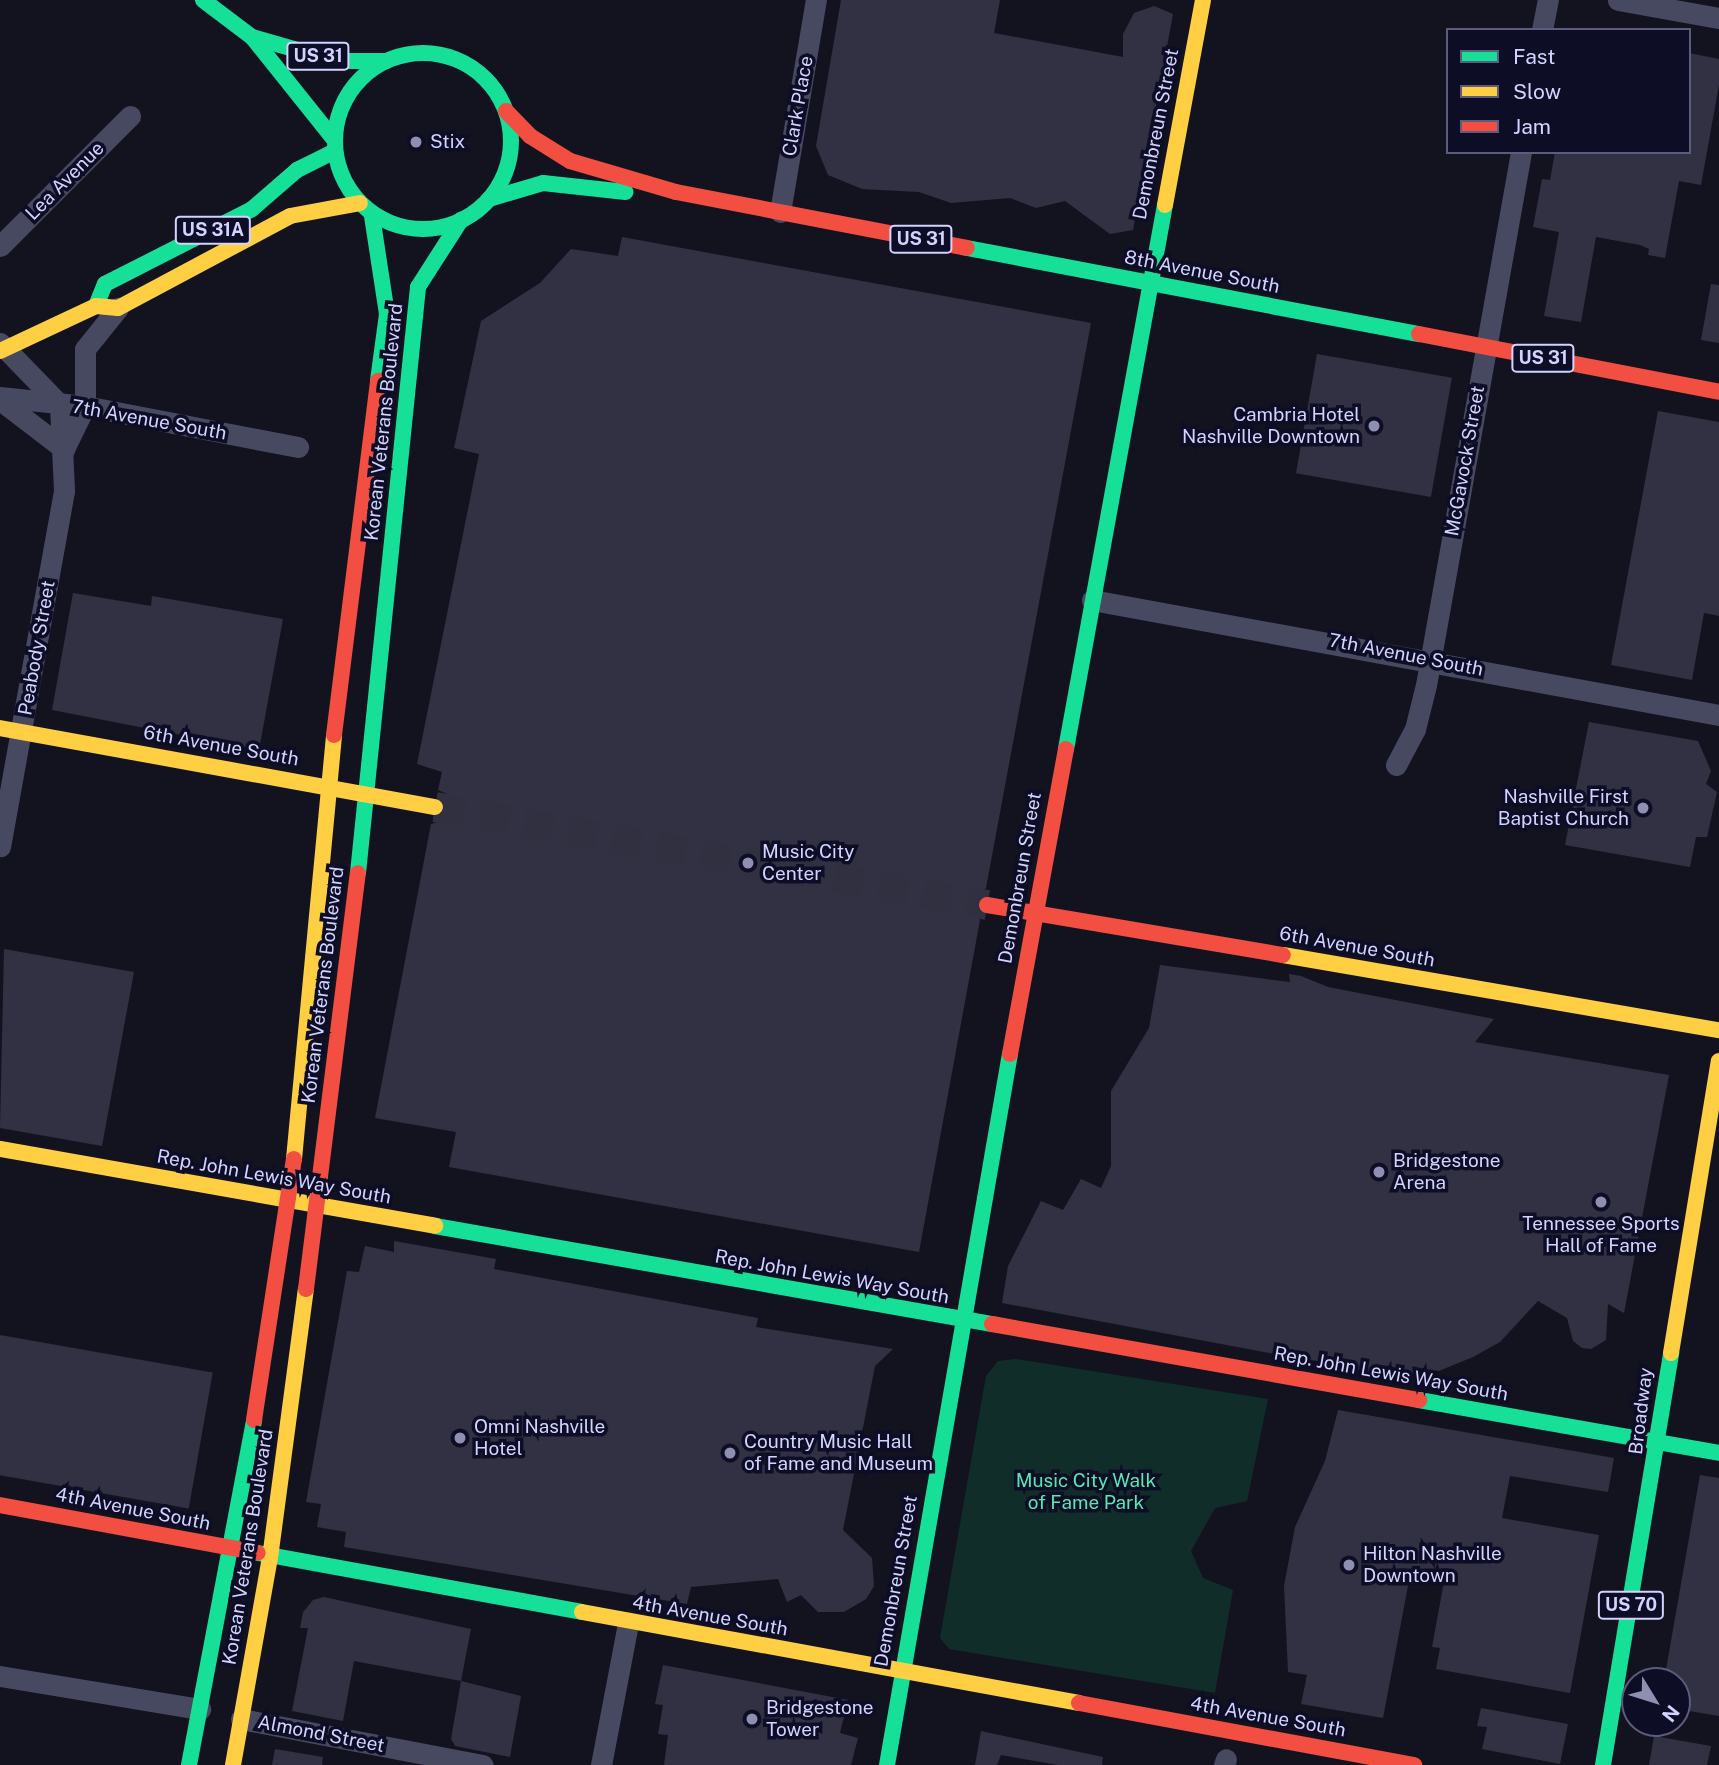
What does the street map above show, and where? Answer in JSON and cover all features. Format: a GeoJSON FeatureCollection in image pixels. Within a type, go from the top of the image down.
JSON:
{"type":"FeatureCollection","features":[{"type":"Feature","properties":{"kind":"main road","name":"US 31"},"geometry":{"type":"LineString","coordinates":[[203,0],[252,37],[333,145],[360,204],[372,216],[412,229],[461,220],[489,199]]}},
{"type":"Feature","properties":{"kind":"main road","name":"Demonbreun Street"},"geometry":{"type":"LineString","coordinates":[[887,1765],[961,1321],[1203,0]]}},
{"type":"Feature","properties":{"kind":"main road","name":"US 31"},"geometry":{"type":"LineString","coordinates":[[252,37],[336,61],[386,61],[426,53],[447,57],[483,77],[506,111]]}},
{"type":"Feature","properties":{"kind":"main road"},"geometry":{"type":"LineString","coordinates":[[333,145],[350,92],[386,61]]}},
{"type":"Feature","properties":{"kind":"main road","name":"8th Avenue South"},"geometry":{"type":"LineString","coordinates":[[506,111],[530,136],[570,161],[676,192],[1719,392]]}},
{"type":"Feature","properties":{"kind":"main road"},"geometry":{"type":"LineString","coordinates":[[489,199],[509,158],[506,111]]}},
{"type":"Feature","properties":{"kind":"main road","name":"US 31A"},"geometry":{"type":"LineString","coordinates":[[107,307],[105,284],[252,209],[297,170],[333,145]]}},
{"type":"Feature","properties":{"kind":"main road","name":"8th Avenue South"},"geometry":{"type":"LineString","coordinates":[[489,199],[543,183],[676,192]]}},
{"type":"Feature","properties":{"kind":"main road","name":"US 31A"},"geometry":{"type":"LineString","coordinates":[[2,347],[107,307],[290,216],[360,204]]}},
{"type":"Feature","properties":{"kind":"main road","name":"Korean Veterans Boulevard"},"geometry":{"type":"LineString","coordinates":[[189,1765],[233,1551],[290,1201],[327,786],[387,314],[372,216]]}},
{"type":"Feature","properties":{"kind":"main road","name":"Korean Veterans Boulevard"},"geometry":{"type":"LineString","coordinates":[[233,1765],[270,1558],[317,1206],[368,794],[418,287],[461,220]]}},
{"type":"Feature","properties":{"kind":"main road","name":"6th Avenue South"},"geometry":{"type":"LineString","coordinates":[[0,728],[435,807]]}},
{"type":"Feature","properties":{"kind":"main road","name":"6th Avenue South"},"geometry":{"type":"LineString","coordinates":[[987,905],[1719,1030]]}},
{"type":"Feature","properties":{"kind":"main road","name":"Broadway"},"geometry":{"type":"LineString","coordinates":[[1603,1765],[1657,1445],[1708,1188],[1719,1061]]}},
{"type":"Feature","properties":{"kind":"main road","name":"Rep. John Lewis Way South"},"geometry":{"type":"LineString","coordinates":[[0,1149],[1657,1445],[1719,1453]]}},
{"type":"Feature","properties":{"kind":"main road","name":"4th Avenue South"},"geometry":{"type":"LineString","coordinates":[[0,1505],[270,1558],[1414,1765]]}},
{"type":"Feature","properties":{"kind":"street"},"geometry":{"type":"LineString","coordinates":[[226,17],[241,0]]}},
{"type":"Feature","properties":{"kind":"street","name":"Clark Place"},"geometry":{"type":"LineString","coordinates":[[780,212],[816,0]]}},
{"type":"Feature","properties":{"kind":"street"},"geometry":{"type":"LineString","coordinates":[[1542,28],[1548,0]]}},
{"type":"Feature","properties":{"kind":"street"},"geometry":{"type":"LineString","coordinates":[[1618,0],[1719,18]]}},
{"type":"Feature","properties":{"kind":"street","name":"Lea Avenue"},"geometry":{"type":"LineString","coordinates":[[0,246],[130,116]]}},
{"type":"Feature","properties":{"kind":"street","name":"McGavock Street"},"geometry":{"type":"LineString","coordinates":[[1396,765],[1415,729],[1431,660],[1520,157]]}},
{"type":"Feature","properties":{"kind":"street","name":"Peabody Street"},"geometry":{"type":"LineString","coordinates":[[64,449],[85,406],[85,349],[107,307]]}},
{"type":"Feature","properties":{"kind":"street"},"geometry":{"type":"LineString","coordinates":[[2,347],[60,405]]}},
{"type":"Feature","properties":{"kind":"street"},"geometry":{"type":"LineString","coordinates":[[0,398],[64,449]]}},
{"type":"Feature","properties":{"kind":"street","name":"7th Avenue South"},"geometry":{"type":"LineString","coordinates":[[0,398],[85,406],[298,447]]}},
{"type":"Feature","properties":{"kind":"street","name":"Peabody Street"},"geometry":{"type":"LineString","coordinates":[[0,846],[23,732],[64,491],[60,405]]}},
{"type":"Feature","properties":{"kind":"street","name":"7th Avenue South"},"geometry":{"type":"LineString","coordinates":[[1092,600],[1431,660],[1719,715]]}},
{"type":"Feature","properties":{"kind":"street"},"geometry":{"type":"LineString","coordinates":[[601,1765],[628,1623]]}},
{"type":"Feature","properties":{"kind":"street"},"geometry":{"type":"LineString","coordinates":[[0,1676],[200,1709]]}},
{"type":"Feature","properties":{"kind":"street","name":"Almond Street"},"geometry":{"type":"LineString","coordinates":[[241,1719],[482,1765]]}},
{"type":"Feature","properties":{"kind":"green space","name":"Music City Walk of Fame Park"},"geometry":{"type":"Polygon","coordinates":[[[1016,1359],[1268,1399],[1247,1501],[1215,1508],[1191,1551],[1203,1578],[1233,1590],[1215,1693],[949,1649],[940,1638],[986,1376],[998,1361],[1016,1359]]]}},
{"type":"Feature","properties":{"kind":"building"},"geometry":{"type":"Polygon","coordinates":[[[841,0],[1000,0],[994,33],[1123,57],[1123,34],[1134,13],[1154,6],[1173,14],[1133,230],[1110,234],[1065,201],[1036,208],[1010,198],[951,203],[919,192],[862,189],[828,175],[816,146],[841,0]]]}},
{"type":"Feature","properties":{"kind":"building"},"geometry":{"type":"Polygon","coordinates":[[[1691,53],[1719,59],[1719,85],[1701,185],[1679,181],[1665,258],[1648,255],[1649,249],[1640,245],[1596,237],[1581,322],[1544,316],[1559,232],[1533,227],[1542,179],[1550,180],[1555,154],[1691,154],[1691,53]]]}},
{"type":"Feature","properties":{"kind":"building","name":"Music City Center"},"geometry":{"type":"Polygon","coordinates":[[[622,237],[1091,323],[986,888],[970,901],[980,920],[919,1252],[449,1167],[456,1132],[375,1118],[431,824],[448,819],[452,809],[447,794],[438,790],[442,772],[417,764],[479,454],[454,448],[481,321],[540,283],[571,249],[618,256],[622,237]]]}},
{"type":"Feature","properties":{"kind":"building"},"geometry":{"type":"Polygon","coordinates":[[[1711,284],[1719,285],[1719,343],[1701,340],[1711,284]]]}},
{"type":"Feature","properties":{"kind":"building","name":"Cambria Hotel Nashville Downtown"},"geometry":{"type":"Polygon","coordinates":[[[1317,354],[1452,378],[1431,497],[1296,473],[1317,354]]]}},
{"type":"Feature","properties":{"kind":"building"},"geometry":{"type":"Polygon","coordinates":[[[1658,411],[1719,422],[1719,616],[1704,613],[1692,680],[1611,665],[1658,411]]]}},
{"type":"Feature","properties":{"kind":"building"},"geometry":{"type":"Polygon","coordinates":[[[73,593],[151,606],[152,596],[283,619],[259,750],[52,710],[73,593]]]}},
{"type":"Feature","properties":{"kind":"building","name":"Nashville First Baptist Church"},"geometry":{"type":"Polygon","coordinates":[[[1589,722],[1698,741],[1711,771],[1706,784],[1717,792],[1707,837],[1696,837],[1690,867],[1565,845],[1589,722]]]}},
{"type":"Feature","properties":{"kind":"building"},"geometry":{"type":"Polygon","coordinates":[[[4,949],[134,972],[102,1146],[0,1128],[4,949]]]}},
{"type":"Feature","properties":{"kind":"building","name":"Bridgestone Arena"},"geometry":{"type":"Polygon","coordinates":[[[1160,965],[1290,982],[1289,974],[1301,976],[1328,987],[1494,1019],[1475,1042],[1669,1075],[1624,1313],[1608,1304],[1606,1340],[1591,1349],[1582,1348],[1573,1341],[1567,1318],[1538,1301],[1500,1342],[1473,1357],[1434,1373],[1393,1376],[1002,1303],[1008,1266],[1041,1201],[1063,1210],[1081,1179],[1101,1188],[1111,1166],[1111,1091],[1149,1028],[1160,965]]]}},
{"type":"Feature","properties":{"kind":"building"},"geometry":{"type":"Polygon","coordinates":[[[394,1241],[496,1259],[494,1269],[758,1318],[756,1327],[893,1349],[875,1366],[843,1530],[872,1558],[874,1586],[866,1599],[844,1612],[818,1612],[801,1595],[787,1602],[778,1579],[691,1587],[687,1604],[344,1547],[346,1532],[317,1527],[321,1504],[306,1502],[347,1271],[359,1272],[365,1246],[394,1252],[394,1241]]]}},
{"type":"Feature","properties":{"kind":"building"},"geometry":{"type":"Polygon","coordinates":[[[0,1335],[213,1373],[189,1508],[0,1475],[0,1335]]]}},
{"type":"Feature","properties":{"kind":"building"},"geometry":{"type":"Polygon","coordinates":[[[1338,1410],[1614,1458],[1608,1492],[1510,1476],[1502,1518],[1599,1535],[1570,1693],[1436,1669],[1440,1648],[1432,1647],[1445,1576],[1411,1570],[1383,1718],[1301,1704],[1307,1675],[1288,1672],[1284,1586],[1295,1527],[1325,1461],[1338,1410]]]}},
{"type":"Feature","properties":{"kind":"building"},"geometry":{"type":"Polygon","coordinates":[[[1700,1475],[1719,1478],[1719,1716],[1691,1711],[1691,1667],[1666,1667],[1700,1475]]]}},
{"type":"Feature","properties":{"kind":"building"},"geometry":{"type":"Polygon","coordinates":[[[324,1597],[471,1629],[461,1681],[354,1661],[343,1721],[292,1711],[308,1628],[300,1628],[303,1612],[313,1600],[324,1597]]]}},
{"type":"Feature","properties":{"kind":"building","name":"Bridgestone Tower"},"geometry":{"type":"Polygon","coordinates":[[[663,1665],[848,1700],[840,1733],[858,1738],[851,1765],[664,1765],[668,1735],[658,1734],[663,1705],[655,1704],[663,1665]]]}},
{"type":"Feature","properties":{"kind":"building"},"geometry":{"type":"Polygon","coordinates":[[[461,1681],[521,1696],[510,1757],[455,1746],[451,1739],[461,1681]]]}},
{"type":"Feature","properties":{"kind":"building"},"geometry":{"type":"Polygon","coordinates":[[[1481,1708],[1568,1724],[1560,1764],[1482,1749],[1487,1727],[1477,1726],[1481,1708]]]}},
{"type":"Feature","properties":{"kind":"building"},"geometry":{"type":"Polygon","coordinates":[[[981,1731],[1103,1757],[1102,1765],[1058,1765],[1001,1755],[997,1765],[975,1765],[981,1731]]]}},
{"type":"Feature","properties":{"kind":"building"},"geometry":{"type":"Polygon","coordinates":[[[1654,1737],[1711,1746],[1707,1765],[1649,1765],[1654,1737]]]}},
{"type":"Feature","properties":{"kind":"building"},"geometry":{"type":"Polygon","coordinates":[[[275,1749],[323,1757],[322,1765],[272,1765],[275,1749]]]}},
{"type":"Feature","properties":{"kind":"tunnel"},"geometry":{"type":"LineString","coordinates":[[435,807],[987,905]]}},
{"type":"Feature","properties":{"kind":"traffic: fast"},"geometry":{"type":"LineString","coordinates":[[203,0],[252,37],[333,138]]}},
{"type":"Feature","properties":{"kind":"traffic: fast"},"geometry":{"type":"LineString","coordinates":[[252,37],[336,61],[386,61]]}},
{"type":"Feature","properties":{"kind":"traffic: fast"},"geometry":{"type":"LineString","coordinates":[[423,53],[457,60],[485,79],[504,107],[511,141],[504,175],[485,203],[457,222],[423,229],[389,222],[361,203],[342,175],[335,141],[342,107],[361,79],[389,60],[423,53]]}},
{"type":"Feature","properties":{"kind":"traffic: fast"},"geometry":{"type":"LineString","coordinates":[[96,306],[105,284],[252,209],[297,170],[333,152]]}},
{"type":"Feature","properties":{"kind":"traffic: fast"},"geometry":{"type":"LineString","coordinates":[[489,199],[543,183],[626,192]]}},
{"type":"Feature","properties":{"kind":"traffic: fast"},"geometry":{"type":"LineString","coordinates":[[1066,749],[1165,205]]}},
{"type":"Feature","properties":{"kind":"traffic: fast"},"geometry":{"type":"LineString","coordinates":[[372,216],[387,314],[378,381]]}},
{"type":"Feature","properties":{"kind":"traffic: fast"},"geometry":{"type":"LineString","coordinates":[[358,873],[418,287],[461,220]]}},
{"type":"Feature","properties":{"kind":"traffic: fast"},"geometry":{"type":"LineString","coordinates":[[967,248],[1419,334]]}},
{"type":"Feature","properties":{"kind":"traffic: fast"},"geometry":{"type":"LineString","coordinates":[[887,1765],[1010,1054]]}},
{"type":"Feature","properties":{"kind":"traffic: fast"},"geometry":{"type":"LineString","coordinates":[[435,1226],[992,1324]]}},
{"type":"Feature","properties":{"kind":"traffic: fast"},"geometry":{"type":"LineString","coordinates":[[1603,1765],[1671,1353]]}},
{"type":"Feature","properties":{"kind":"traffic: fast"},"geometry":{"type":"LineString","coordinates":[[1419,1400],[1719,1453]]}},
{"type":"Feature","properties":{"kind":"traffic: fast"},"geometry":{"type":"LineString","coordinates":[[189,1765],[254,1420]]}},
{"type":"Feature","properties":{"kind":"traffic: fast"},"geometry":{"type":"LineString","coordinates":[[258,1553],[582,1612]]}},
{"type":"Feature","properties":{"kind":"traffic: slow"},"geometry":{"type":"LineString","coordinates":[[1165,205],[1203,0]]}},
{"type":"Feature","properties":{"kind":"traffic: slow"},"geometry":{"type":"LineString","coordinates":[[0,351],[96,306],[118,308],[290,216],[360,203]]}},
{"type":"Feature","properties":{"kind":"traffic: slow"},"geometry":{"type":"LineString","coordinates":[[0,728],[435,807]]}},
{"type":"Feature","properties":{"kind":"traffic: slow"},"geometry":{"type":"LineString","coordinates":[[294,1159],[334,735]]}},
{"type":"Feature","properties":{"kind":"traffic: slow"},"geometry":{"type":"LineString","coordinates":[[1283,955],[1719,1030]]}},
{"type":"Feature","properties":{"kind":"traffic: slow"},"geometry":{"type":"LineString","coordinates":[[1671,1353],[1719,1061]]}},
{"type":"Feature","properties":{"kind":"traffic: slow"},"geometry":{"type":"LineString","coordinates":[[0,1149],[435,1226]]}},
{"type":"Feature","properties":{"kind":"traffic: slow"},"geometry":{"type":"LineString","coordinates":[[233,1765],[270,1558],[306,1289]]}},
{"type":"Feature","properties":{"kind":"traffic: slow"},"geometry":{"type":"LineString","coordinates":[[582,1612],[1079,1703]]}},
{"type":"Feature","properties":{"kind":"traffic: jam"},"geometry":{"type":"LineString","coordinates":[[506,111],[530,136],[570,161],[676,192],[967,248]]}},
{"type":"Feature","properties":{"kind":"traffic: jam"},"geometry":{"type":"LineString","coordinates":[[1419,334],[1719,392]]}},
{"type":"Feature","properties":{"kind":"traffic: jam"},"geometry":{"type":"LineString","coordinates":[[334,735],[378,381]]}},
{"type":"Feature","properties":{"kind":"traffic: jam"},"geometry":{"type":"LineString","coordinates":[[1010,1054],[1066,749]]}},
{"type":"Feature","properties":{"kind":"traffic: jam"},"geometry":{"type":"LineString","coordinates":[[306,1289],[358,873]]}},
{"type":"Feature","properties":{"kind":"traffic: jam"},"geometry":{"type":"LineString","coordinates":[[987,905],[1283,955]]}},
{"type":"Feature","properties":{"kind":"traffic: jam"},"geometry":{"type":"LineString","coordinates":[[254,1420],[294,1159]]}},
{"type":"Feature","properties":{"kind":"traffic: jam"},"geometry":{"type":"LineString","coordinates":[[992,1324],[1419,1400]]}},
{"type":"Feature","properties":{"kind":"traffic: jam"},"geometry":{"type":"LineString","coordinates":[[0,1505],[258,1553]]}},
{"type":"Feature","properties":{"kind":"traffic: jam"},"geometry":{"type":"LineString","coordinates":[[1079,1703],[1414,1765]]}},
{"type":"Feature","properties":{"kind":"place","name":"Stix"},"geometry":{"type":"Point","coordinates":[416,142]}},
{"type":"Feature","properties":{"kind":"place","name":"Cambria Hotel Nashville Downtown"},"geometry":{"type":"Point","coordinates":[1374,426]}},
{"type":"Feature","properties":{"kind":"place","name":"Nashville First Baptist Church"},"geometry":{"type":"Point","coordinates":[1643,808]}},
{"type":"Feature","properties":{"kind":"place","name":"Music City Center"},"geometry":{"type":"Point","coordinates":[748,863]}},
{"type":"Feature","properties":{"kind":"place","name":"Bridgestone Arena"},"geometry":{"type":"Point","coordinates":[1379,1172]}},
{"type":"Feature","properties":{"kind":"place","name":"Tennessee Sports Hall of Fame"},"geometry":{"type":"Point","coordinates":[1601,1202]}},
{"type":"Feature","properties":{"kind":"place","name":"Omni Nashville Hotel"},"geometry":{"type":"Point","coordinates":[460,1438]}},
{"type":"Feature","properties":{"kind":"place","name":"Country Music Hall of Fame and Museum"},"geometry":{"type":"Point","coordinates":[730,1453]}},
{"type":"Feature","properties":{"kind":"place","name":"Hilton Nashville Downtown"},"geometry":{"type":"Point","coordinates":[1349,1565]}},
{"type":"Feature","properties":{"kind":"place","name":"Bridgestone Tower"},"geometry":{"type":"Point","coordinates":[752,1719]}}]}
